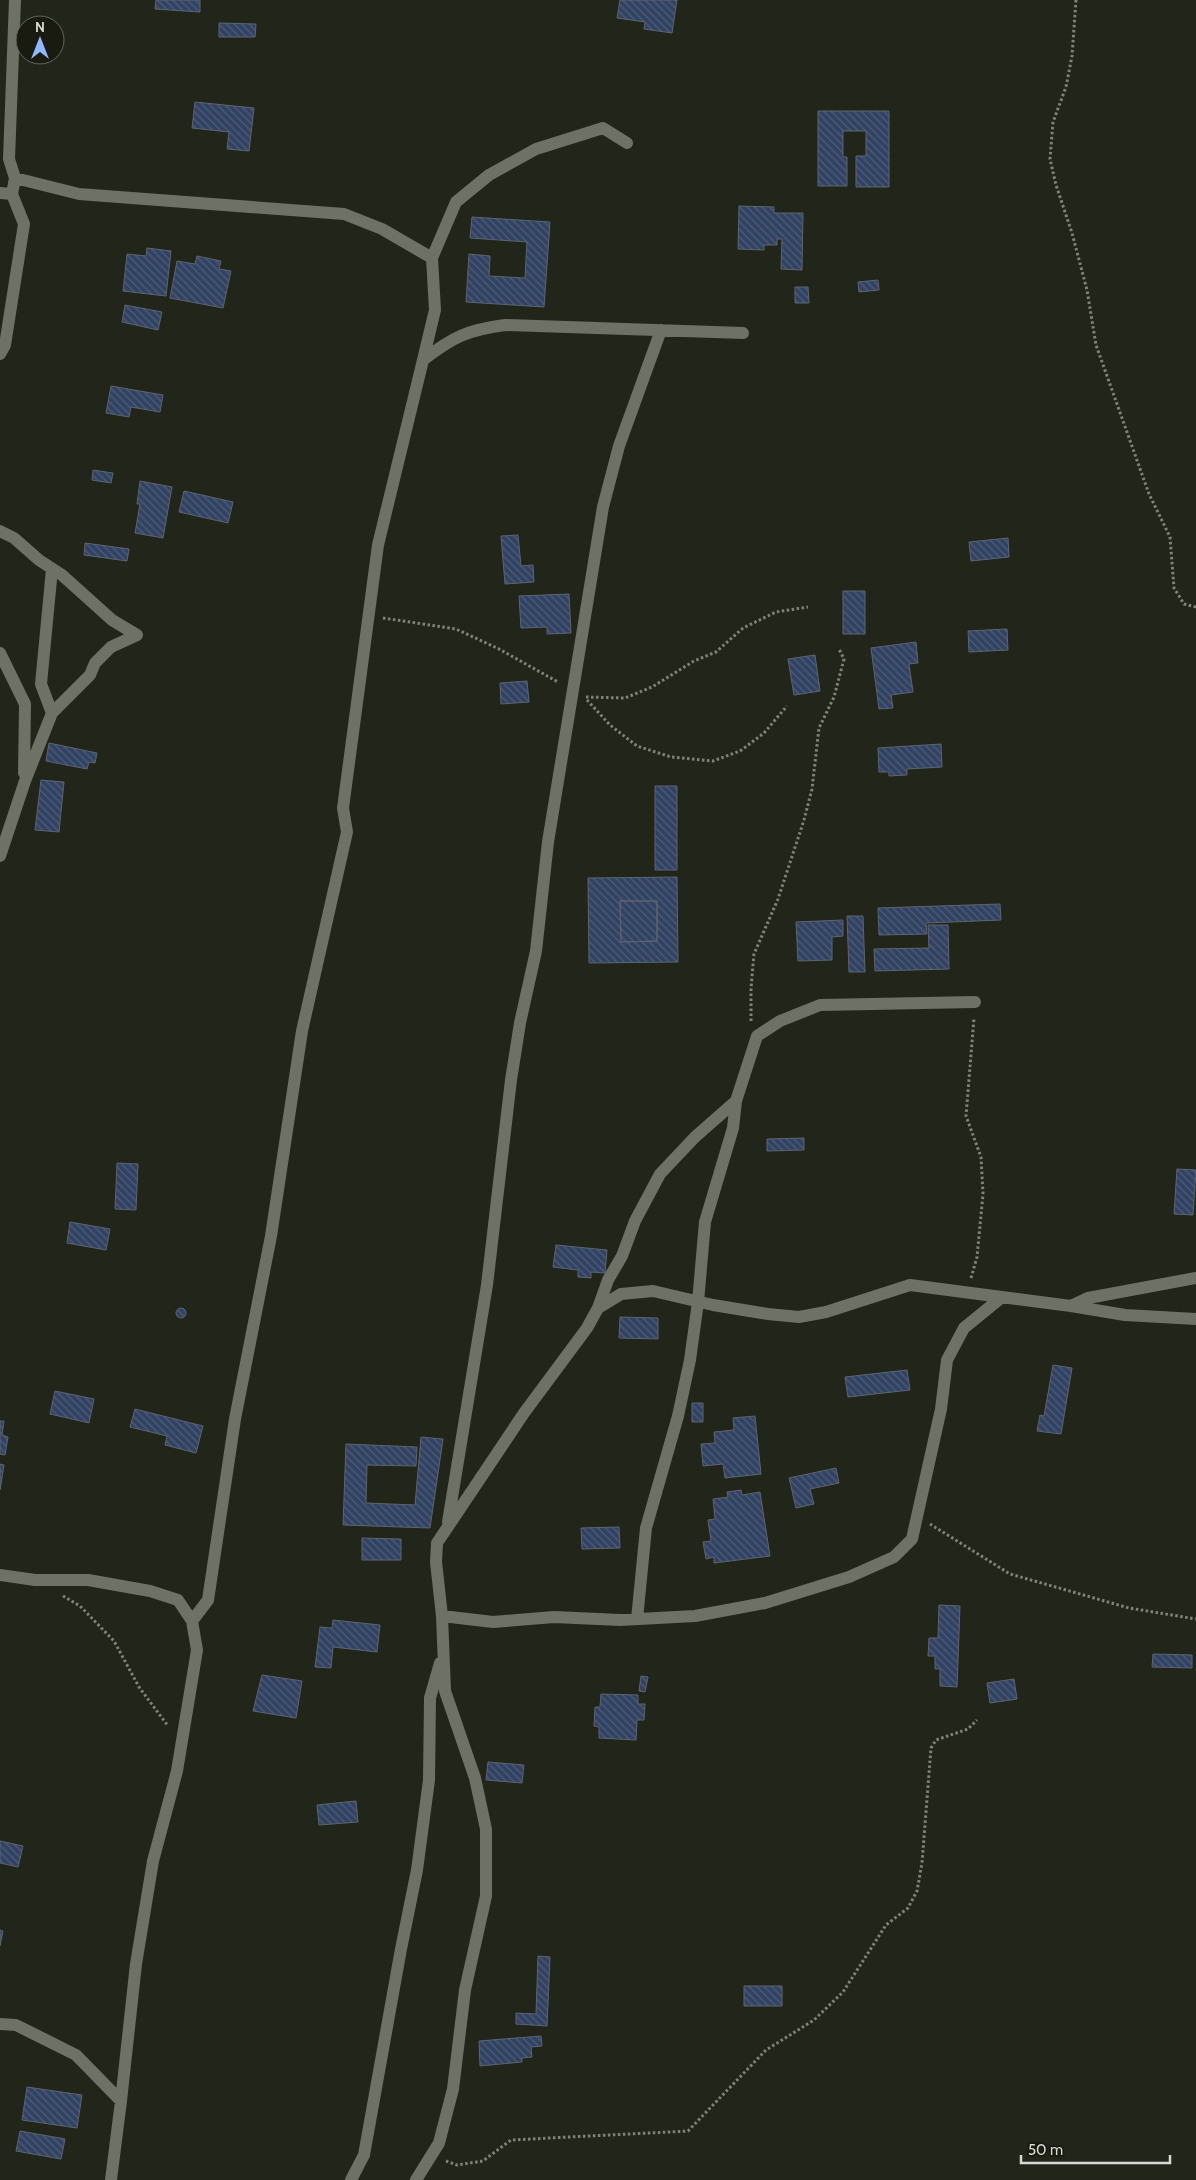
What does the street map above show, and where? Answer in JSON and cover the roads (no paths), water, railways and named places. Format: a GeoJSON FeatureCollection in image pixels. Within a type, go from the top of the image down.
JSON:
{"type":"FeatureCollection","features":[{"type":"Feature","properties":{"kind":"street"},"geometry":{"type":"LineString","coordinates":[[0,354],[5,344],[24,224],[6,194],[15,178],[9,159],[15,0]]}},
{"type":"Feature","properties":{"kind":"street"},"geometry":{"type":"LineString","coordinates":[[192,1621],[208,1600],[235,1419],[271,1236],[302,1031],[347,832],[343,808],[378,544],[435,310],[432,258],[456,202],[489,175],[536,150],[603,128],[628,143]]}},
{"type":"Feature","properties":{"kind":"street"},"geometry":{"type":"LineString","coordinates":[[15,178],[79,194],[344,214],[382,229],[432,258]]}},
{"type":"Feature","properties":{"kind":"street"},"geometry":{"type":"LineString","coordinates":[[423,360],[449,341],[474,329],[505,325],[743,333]]}},
{"type":"Feature","properties":{"kind":"street"},"geometry":{"type":"LineString","coordinates":[[448,1525],[488,1276],[510,1080],[536,951],[548,842],[603,507],[619,446],[661,330]]}},
{"type":"Feature","properties":{"kind":"street"},"geometry":{"type":"LineString","coordinates":[[0,531],[14,538],[112,620],[137,635],[111,647],[95,663],[90,675],[52,713],[24,781],[0,856]]}},
{"type":"Feature","properties":{"kind":"street"},"geometry":{"type":"LineString","coordinates":[[52,569],[41,684],[52,713]]}},
{"type":"Feature","properties":{"kind":"street"},"geometry":{"type":"LineString","coordinates":[[0,653],[24,704],[24,781]]}},
{"type":"Feature","properties":{"kind":"street"},"geometry":{"type":"LineString","coordinates":[[637,1619],[646,1528],[678,1416],[690,1360],[698,1302],[705,1222],[733,1128],[736,1101],[757,1036],[780,1021],[820,1005],[975,1002]]}},
{"type":"Feature","properties":{"kind":"street"},"geometry":{"type":"LineString","coordinates":[[416,2180],[439,2143],[453,2090],[466,1990],[486,1896],[486,1829],[470,1760],[444,1691],[442,1616],[436,1562],[437,1543],[524,1413],[565,1360],[598,1308],[608,1280],[622,1256],[635,1221],[660,1174],[695,1137],[736,1101]]}},
{"type":"Feature","properties":{"kind":"street"},"geometry":{"type":"LineString","coordinates":[[1071,1306],[1088,1298],[1196,1278]]}},
{"type":"Feature","properties":{"kind":"street"},"geometry":{"type":"LineString","coordinates":[[598,1308],[621,1294],[653,1291],[698,1302],[768,1314],[799,1317],[826,1312],[910,1285],[1125,1315],[1196,1318]]}},
{"type":"Feature","properties":{"kind":"street"},"geometry":{"type":"LineString","coordinates":[[442,1616],[492,1622],[554,1617],[637,1619],[695,1616],[756,1605],[849,1577],[894,1557],[912,1539],[941,1409],[947,1360],[964,1328],[1002,1297]]}},
{"type":"Feature","properties":{"kind":"street"},"geometry":{"type":"LineString","coordinates":[[0,1575],[35,1580],[88,1580],[150,1591],[178,1600],[192,1621],[197,1650],[177,1771],[153,1861],[136,1964],[111,2180]]}},
{"type":"Feature","properties":{"kind":"street"},"geometry":{"type":"LineString","coordinates":[[351,2180],[364,2155],[417,1870],[428,1780],[430,1698],[443,1651]]}},
{"type":"Feature","properties":{"kind":"street"},"geometry":{"type":"LineString","coordinates":[[0,2024],[16,2025],[76,2055],[121,2101]]}}]}
